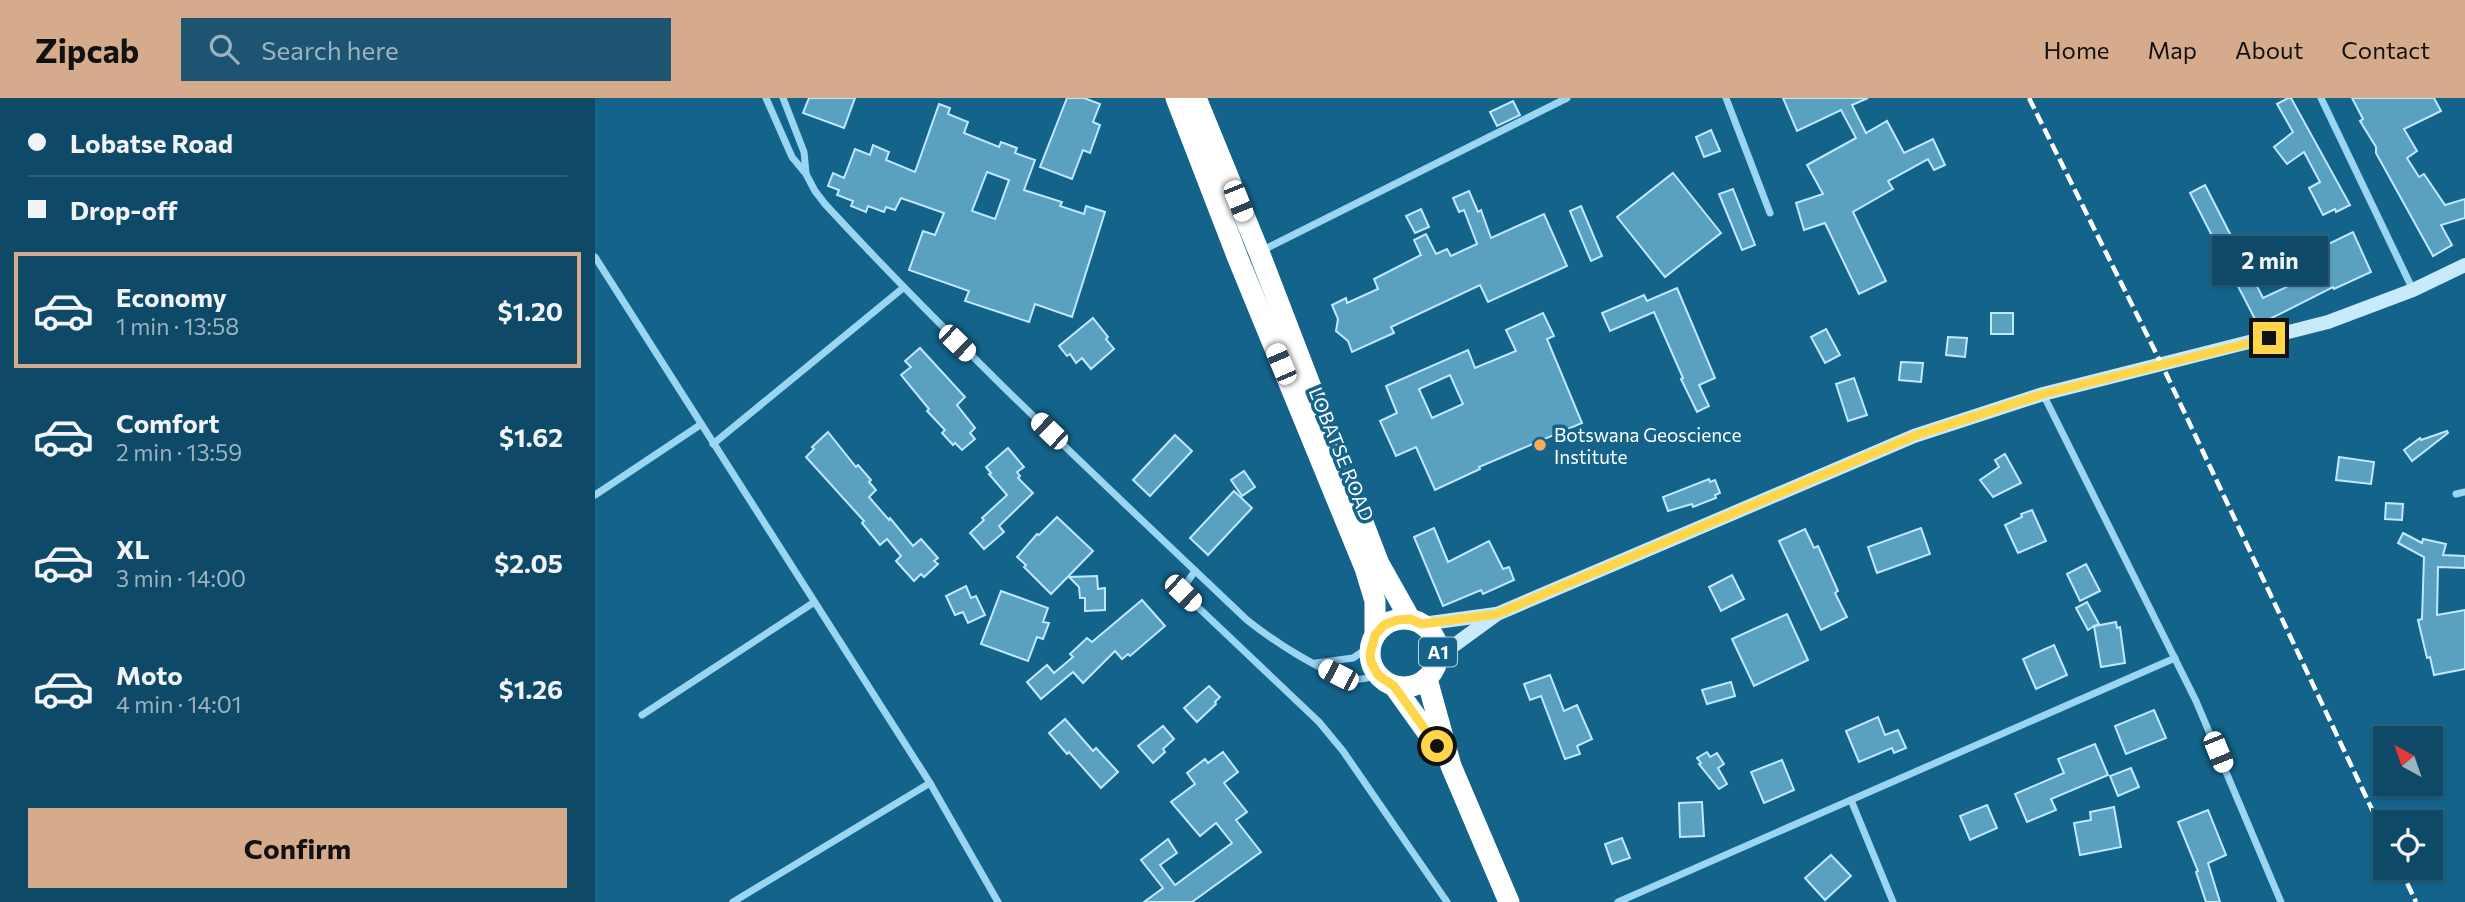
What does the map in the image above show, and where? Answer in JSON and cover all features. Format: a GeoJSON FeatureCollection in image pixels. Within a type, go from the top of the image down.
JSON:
{"type":"FeatureCollection","features":[{"type":"Feature","properties":{"kind":"highway","name":"LOBATSE ROAD"},"geometry":{"type":"LineString","coordinates":[[1176,98],[1239,261],[1365,568],[1375,601],[1371,662],[1451,766]]}},
{"type":"Feature","properties":{"kind":"highway","name":"LOBATSE ROAD"},"geometry":{"type":"LineString","coordinates":[[1196,98],[1259,252],[1379,564],[1416,622],[1431,632],[1437,644],[1438,657]]}},
{"type":"Feature","properties":{"kind":"highway","name":"A1"},"geometry":{"type":"LineString","coordinates":[[1373,641],[1384,625],[1397,620],[1416,622]]}},
{"type":"Feature","properties":{"kind":"highway","name":"A1"},"geometry":{"type":"LineString","coordinates":[[1386,680],[1405,687],[1417,685],[1427,679],[1435,669],[1438,657]]}},
{"type":"Feature","properties":{"kind":"highway","name":"LOBATSE ROAD"},"geometry":{"type":"LineString","coordinates":[[1427,679],[1451,766],[1509,902]]}},
{"type":"Feature","properties":{"kind":"main road"},"geometry":{"type":"LineString","coordinates":[[1438,657],[1497,614],[1914,436],[2043,394],[2295,332],[2365,310],[2465,265]]}},
{"type":"Feature","properties":{"kind":"main road"},"geometry":{"type":"LineString","coordinates":[[1416,622],[1497,614]]}},
{"type":"Feature","properties":{"kind":"street"},"geometry":{"type":"LineString","coordinates":[[766,98],[792,157],[825,204],[903,288],[1195,571],[1264,634],[1315,663],[1349,678],[1386,680]]}},
{"type":"Feature","properties":{"kind":"street"},"geometry":{"type":"LineString","coordinates":[[783,98],[804,152],[806,174]]}},
{"type":"Feature","properties":{"kind":"street"},"geometry":{"type":"LineString","coordinates":[[1239,261],[1567,98]]}},
{"type":"Feature","properties":{"kind":"street"},"geometry":{"type":"LineString","coordinates":[[1726,98],[1770,213]]}},
{"type":"Feature","properties":{"kind":"street"},"geometry":{"type":"LineString","coordinates":[[2321,98],[2413,290]]}},
{"type":"Feature","properties":{"kind":"street"},"geometry":{"type":"LineString","coordinates":[[595,257],[930,783],[998,902]]}},
{"type":"Feature","properties":{"kind":"street"},"geometry":{"type":"LineString","coordinates":[[713,444],[903,288]]}},
{"type":"Feature","properties":{"kind":"street"},"geometry":{"type":"LineString","coordinates":[[2043,394],[2175,658],[2281,902]]}},
{"type":"Feature","properties":{"kind":"street"},"geometry":{"type":"LineString","coordinates":[[595,495],[700,425]]}},
{"type":"Feature","properties":{"kind":"street"},"geometry":{"type":"LineString","coordinates":[[2456,494],[2465,492]]}},
{"type":"Feature","properties":{"kind":"street"},"geometry":{"type":"LineString","coordinates":[[1195,571],[1183,588],[1183,593],[1319,722],[1348,759],[1447,902]]}},
{"type":"Feature","properties":{"kind":"street"},"geometry":{"type":"LineString","coordinates":[[642,715],[813,603]]}},
{"type":"Feature","properties":{"kind":"street"},"geometry":{"type":"LineString","coordinates":[[1315,663],[1353,658],[1373,641]]}},
{"type":"Feature","properties":{"kind":"street"},"geometry":{"type":"LineString","coordinates":[[1618,902],[2175,658]]}},
{"type":"Feature","properties":{"kind":"street"},"geometry":{"type":"LineString","coordinates":[[733,902],[930,783]]}},
{"type":"Feature","properties":{"kind":"street"},"geometry":{"type":"LineString","coordinates":[[1851,800],[1892,902]]}},
{"type":"Feature","properties":{"kind":"building"},"geometry":{"type":"Polygon","coordinates":[[[809,98],[855,98],[844,128],[803,113],[809,98]]]}},
{"type":"Feature","properties":{"kind":"building"},"geometry":{"type":"Polygon","coordinates":[[[1067,98],[1084,98],[1100,104],[1093,122],[1100,125],[1090,153],[1083,150],[1072,179],[1040,167],[1067,98]]]}},
{"type":"Feature","properties":{"kind":"building"},"geometry":{"type":"Polygon","coordinates":[[[1783,98],[1868,98],[1852,105],[1866,133],[1887,121],[1904,153],[1933,139],[1945,165],[1934,170],[1928,159],[1888,181],[1893,189],[1853,212],[1886,281],[1859,294],[1825,223],[1804,230],[1796,203],[1823,194],[1807,165],[1856,138],[1841,110],[1797,131],[1783,98]]]}},
{"type":"Feature","properties":{"kind":"building"},"geometry":{"type":"Polygon","coordinates":[[[2291,98],[2350,205],[2336,212],[2335,209],[2323,215],[2309,188],[2320,182],[2304,152],[2287,164],[2274,147],[2293,132],[2277,104],[2291,98]]]}},
{"type":"Feature","properties":{"kind":"building"},"geometry":{"type":"Polygon","coordinates":[[[2352,98],[2434,98],[2441,111],[2404,129],[2417,151],[2407,158],[2419,177],[2424,174],[2445,205],[2465,199],[2465,218],[2441,225],[2452,245],[2433,256],[2376,153],[2376,147],[2360,121],[2363,119],[2352,98]]]}},
{"type":"Feature","properties":{"kind":"building"},"geometry":{"type":"Polygon","coordinates":[[[1513,101],[1520,115],[1497,126],[1490,112],[1513,101]]]}},
{"type":"Feature","properties":{"kind":"building"},"geometry":{"type":"Polygon","coordinates":[[[939,104],[950,108],[948,114],[968,122],[964,133],[999,147],[1001,142],[1017,148],[1015,153],[1035,160],[1024,190],[1062,202],[1060,206],[1084,214],[1086,206],[1105,212],[1072,317],[1035,304],[1029,322],[965,301],[969,291],[909,270],[923,231],[935,235],[944,213],[901,198],[895,210],[886,207],[884,212],[868,206],[866,212],[851,206],[853,201],[837,195],[839,190],[828,186],[833,173],[844,178],[855,149],[870,155],[873,145],[889,152],[886,160],[915,172],[939,104]],[[987,172],[972,211],[995,219],[1009,180],[987,172]]]}},
{"type":"Feature","properties":{"kind":"building"},"geometry":{"type":"Polygon","coordinates":[[[1711,130],[1720,151],[1704,157],[1696,137],[1711,130]]]}},
{"type":"Feature","properties":{"kind":"building"},"geometry":{"type":"Polygon","coordinates":[[[1673,173],[1721,233],[1665,277],[1617,217],[1673,173]]]}},
{"type":"Feature","properties":{"kind":"building"},"geometry":{"type":"Polygon","coordinates":[[[2205,185],[2263,298],[2325,269],[2316,250],[2353,232],[2371,272],[2334,289],[2333,287],[2258,325],[2190,193],[2205,185]]]}},
{"type":"Feature","properties":{"kind":"building"},"geometry":{"type":"Polygon","coordinates":[[[1733,189],[1755,245],[1742,250],[1719,194],[1733,189]]]}},
{"type":"Feature","properties":{"kind":"building"},"geometry":{"type":"Polygon","coordinates":[[[1469,191],[1478,212],[1481,210],[1491,238],[1544,214],[1567,266],[1488,302],[1480,285],[1391,327],[1394,333],[1352,352],[1348,341],[1336,331],[1338,319],[1332,305],[1346,298],[1347,303],[1378,289],[1374,279],[1421,255],[1414,240],[1426,234],[1436,254],[1447,249],[1451,256],[1477,244],[1464,210],[1459,212],[1453,198],[1469,191]]]}},
{"type":"Feature","properties":{"kind":"building"},"geometry":{"type":"Polygon","coordinates":[[[1581,206],[1602,256],[1591,261],[1570,211],[1581,206]]]}},
{"type":"Feature","properties":{"kind":"building"},"geometry":{"type":"Polygon","coordinates":[[[1421,209],[1429,227],[1415,233],[1406,216],[1421,209]]]}},
{"type":"Feature","properties":{"kind":"building"},"geometry":{"type":"Polygon","coordinates":[[[1677,288],[1715,378],[1699,385],[1709,406],[1697,412],[1654,312],[1610,331],[1602,313],[1644,295],[1647,301],[1677,288]]]}},
{"type":"Feature","properties":{"kind":"building"},"geometry":{"type":"Polygon","coordinates":[[[1543,313],[1554,336],[1547,339],[1582,423],[1479,467],[1480,469],[1435,490],[1416,447],[1396,456],[1380,421],[1397,413],[1386,386],[1468,350],[1475,368],[1516,351],[1506,330],[1543,313]],[[1450,375],[1419,389],[1432,418],[1463,404],[1450,375]]]}},
{"type":"Feature","properties":{"kind":"building"},"geometry":{"type":"Polygon","coordinates":[[[1991,313],[2013,313],[2013,334],[1991,334],[1991,313]]]}},
{"type":"Feature","properties":{"kind":"building"},"geometry":{"type":"Polygon","coordinates":[[[1093,318],[1114,349],[1091,369],[1082,358],[1076,363],[1070,354],[1067,356],[1059,346],[1093,318]]]}},
{"type":"Feature","properties":{"kind":"building"},"geometry":{"type":"Polygon","coordinates":[[[1826,329],[1840,355],[1825,363],[1811,337],[1826,329]]]}},
{"type":"Feature","properties":{"kind":"building"},"geometry":{"type":"Polygon","coordinates":[[[1948,337],[1967,338],[1965,357],[1946,355],[1948,337]]]}},
{"type":"Feature","properties":{"kind":"building"},"geometry":{"type":"Polygon","coordinates":[[[920,348],[965,397],[957,405],[975,428],[970,433],[975,439],[962,450],[942,433],[945,430],[927,411],[929,409],[901,375],[911,367],[905,361],[920,348]]]}},
{"type":"Feature","properties":{"kind":"building"},"geometry":{"type":"Polygon","coordinates":[[[1901,362],[1923,363],[1921,382],[1899,380],[1901,362]]]}},
{"type":"Feature","properties":{"kind":"building"},"geometry":{"type":"Polygon","coordinates":[[[1854,378],[1867,415],[1848,421],[1836,384],[1854,378]]]}},
{"type":"Feature","properties":{"kind":"building"},"geometry":{"type":"Polygon","coordinates":[[[2447,431],[2448,433],[2412,461],[2404,450],[2420,438],[2421,440],[2447,431]]]}},
{"type":"Feature","properties":{"kind":"building"},"geometry":{"type":"Polygon","coordinates":[[[828,432],[856,467],[858,465],[871,480],[869,482],[876,490],[869,497],[889,520],[890,518],[913,546],[921,539],[938,558],[934,561],[938,564],[924,577],[921,574],[914,581],[896,561],[901,556],[887,539],[880,545],[862,523],[864,521],[806,457],[814,449],[812,447],[828,432]]]}},
{"type":"Feature","properties":{"kind":"building"},"geometry":{"type":"Polygon","coordinates":[[[1175,435],[1192,451],[1150,496],[1133,480],[1175,435]]]}},
{"type":"Feature","properties":{"kind":"building"},"geometry":{"type":"Polygon","coordinates":[[[1008,448],[1024,467],[1017,472],[1020,476],[1018,478],[1033,493],[999,526],[1004,532],[984,549],[970,533],[1007,495],[986,467],[1008,448]]]}},
{"type":"Feature","properties":{"kind":"building"},"geometry":{"type":"Polygon","coordinates":[[[2005,454],[2021,483],[1993,497],[1980,480],[1999,467],[1995,460],[2005,454]]]}},
{"type":"Feature","properties":{"kind":"building"},"geometry":{"type":"Polygon","coordinates":[[[2339,457],[2374,462],[2371,484],[2336,480],[2339,457]]]}},
{"type":"Feature","properties":{"kind":"building"},"geometry":{"type":"Polygon","coordinates":[[[1244,471],[1255,487],[1242,496],[1231,480],[1244,471]]]}},
{"type":"Feature","properties":{"kind":"building"},"geometry":{"type":"Polygon","coordinates":[[[1709,479],[1710,482],[1715,480],[1720,493],[1715,495],[1716,498],[1693,507],[1692,504],[1668,511],[1663,497],[1709,479]]]}},
{"type":"Feature","properties":{"kind":"building"},"geometry":{"type":"Polygon","coordinates":[[[1234,491],[1252,508],[1208,555],[1190,538],[1234,491]]]}},
{"type":"Feature","properties":{"kind":"building"},"geometry":{"type":"Polygon","coordinates":[[[2386,503],[2403,504],[2402,520],[2385,519],[2386,503]]]}},
{"type":"Feature","properties":{"kind":"building"},"geometry":{"type":"Polygon","coordinates":[[[2032,510],[2046,541],[2018,553],[2005,525],[2032,510]]]}},
{"type":"Feature","properties":{"kind":"building"},"geometry":{"type":"Polygon","coordinates":[[[1057,517],[1093,551],[1051,594],[1017,557],[1037,534],[1057,517]]]}},
{"type":"Feature","properties":{"kind":"building"},"geometry":{"type":"Polygon","coordinates":[[[1434,528],[1448,562],[1489,541],[1503,569],[1509,567],[1514,580],[1483,594],[1481,590],[1443,606],[1414,537],[1434,528]]]}},
{"type":"Feature","properties":{"kind":"building"},"geometry":{"type":"Polygon","coordinates":[[[1921,528],[1930,554],[1877,573],[1868,547],[1921,528]]]}},
{"type":"Feature","properties":{"kind":"building"},"geometry":{"type":"Polygon","coordinates":[[[1805,529],[1814,548],[1818,546],[1847,617],[1821,630],[1779,541],[1805,529]]]}},
{"type":"Feature","properties":{"kind":"building"},"geometry":{"type":"Polygon","coordinates":[[[2403,533],[2422,543],[2423,539],[2446,544],[2443,555],[2465,556],[2465,568],[2438,567],[2437,615],[2465,610],[2465,669],[2434,675],[2418,620],[2422,619],[2424,557],[2398,543],[2403,533]]]}},
{"type":"Feature","properties":{"kind":"building"},"geometry":{"type":"Polygon","coordinates":[[[2086,564],[2100,591],[2080,601],[2067,574],[2086,564]]]}},
{"type":"Feature","properties":{"kind":"building"},"geometry":{"type":"Polygon","coordinates":[[[1732,575],[1744,599],[1721,611],[1709,587],[1732,575]]]}},
{"type":"Feature","properties":{"kind":"building"},"geometry":{"type":"Polygon","coordinates":[[[1097,576],[1098,589],[1105,588],[1105,610],[1085,611],[1085,598],[1080,598],[1079,587],[1069,577],[1097,576]]]}},
{"type":"Feature","properties":{"kind":"building"},"geometry":{"type":"Polygon","coordinates":[[[966,586],[971,598],[976,596],[985,615],[968,623],[963,612],[955,615],[946,596],[966,586]]]}},
{"type":"Feature","properties":{"kind":"building"},"geometry":{"type":"Polygon","coordinates":[[[1001,591],[1048,608],[1043,622],[1049,623],[1043,639],[1037,637],[1028,661],[981,644],[1001,591]]]}},
{"type":"Feature","properties":{"kind":"building"},"geometry":{"type":"Polygon","coordinates":[[[1142,600],[1165,626],[1130,656],[1128,654],[1122,659],[1115,651],[1083,683],[1073,672],[1041,699],[1027,682],[1047,665],[1054,673],[1073,657],[1070,654],[1087,638],[1092,642],[1142,600]]]}},
{"type":"Feature","properties":{"kind":"building"},"geometry":{"type":"Polygon","coordinates":[[[2087,602],[2099,624],[2095,626],[2116,622],[2117,628],[2120,627],[2125,663],[2101,667],[2094,626],[2088,630],[2076,608],[2087,602]]]}},
{"type":"Feature","properties":{"kind":"building"},"geometry":{"type":"Polygon","coordinates":[[[1787,614],[1808,660],[1754,686],[1732,639],[1787,614]]]}},
{"type":"Feature","properties":{"kind":"building"},"geometry":{"type":"Polygon","coordinates":[[[2054,645],[2067,675],[2036,689],[2023,659],[2054,645]]]}},
{"type":"Feature","properties":{"kind":"building"},"geometry":{"type":"Polygon","coordinates":[[[1550,675],[1564,711],[1577,705],[1592,739],[1577,746],[1580,754],[1565,759],[1541,696],[1530,700],[1524,684],[1550,675]]]}},
{"type":"Feature","properties":{"kind":"building"},"geometry":{"type":"Polygon","coordinates":[[[1731,682],[1735,696],[1707,704],[1702,690],[1731,682]]]}},
{"type":"Feature","properties":{"kind":"building"},"geometry":{"type":"Polygon","coordinates":[[[1209,686],[1220,697],[1197,722],[1184,708],[1209,686]]]}},
{"type":"Feature","properties":{"kind":"building"},"geometry":{"type":"Polygon","coordinates":[[[2154,710],[2166,738],[2126,754],[2115,726],[2154,710]]]}},
{"type":"Feature","properties":{"kind":"building"},"geometry":{"type":"Polygon","coordinates":[[[1878,717],[1885,735],[1898,730],[1906,748],[1894,753],[1892,748],[1859,762],[1846,731],[1878,717]]]}},
{"type":"Feature","properties":{"kind":"building"},"geometry":{"type":"Polygon","coordinates":[[[1065,719],[1093,751],[1096,748],[1118,772],[1101,788],[1049,733],[1065,719]]]}},
{"type":"Feature","properties":{"kind":"building"},"geometry":{"type":"Polygon","coordinates":[[[1163,726],[1174,739],[1153,763],[1138,746],[1163,726]]]}},
{"type":"Feature","properties":{"kind":"building"},"geometry":{"type":"Polygon","coordinates":[[[2095,744],[2108,775],[2051,799],[2056,810],[2027,822],[2015,794],[2064,773],[2058,759],[2095,744]]]}},
{"type":"Feature","properties":{"kind":"building"},"geometry":{"type":"Polygon","coordinates":[[[1223,752],[1238,772],[1224,783],[1247,812],[1236,820],[1261,852],[1192,902],[1144,902],[1163,888],[1141,860],[1168,839],[1177,853],[1160,865],[1175,885],[1232,843],[1216,823],[1200,836],[1171,802],[1195,784],[1187,773],[1205,759],[1208,763],[1223,752]]]}},
{"type":"Feature","properties":{"kind":"building"},"geometry":{"type":"Polygon","coordinates":[[[1707,752],[1710,757],[1717,753],[1724,764],[1718,768],[1727,784],[1719,789],[1697,758],[1707,752]]]}},
{"type":"Feature","properties":{"kind":"building"},"geometry":{"type":"Polygon","coordinates":[[[1782,760],[1794,790],[1764,803],[1751,772],[1782,760]]]}},
{"type":"Feature","properties":{"kind":"building"},"geometry":{"type":"Polygon","coordinates":[[[2131,768],[2139,787],[2118,796],[2110,776],[2131,768]]]}},
{"type":"Feature","properties":{"kind":"building"},"geometry":{"type":"Polygon","coordinates":[[[1702,802],[1704,836],[1680,837],[1679,803],[1702,802]]]}},
{"type":"Feature","properties":{"kind":"building"},"geometry":{"type":"Polygon","coordinates":[[[1987,805],[1997,828],[1970,840],[1960,816],[1987,805]]]}},
{"type":"Feature","properties":{"kind":"building"},"geometry":{"type":"Polygon","coordinates":[[[2114,807],[2121,847],[2080,855],[2074,823],[2091,820],[2090,812],[2114,807]]]}},
{"type":"Feature","properties":{"kind":"building"},"geometry":{"type":"Polygon","coordinates":[[[2208,810],[2226,855],[2208,863],[2220,902],[2206,902],[2196,872],[2198,871],[2178,822],[2208,810]]]}},
{"type":"Feature","properties":{"kind":"building"},"geometry":{"type":"Polygon","coordinates":[[[1622,838],[1630,858],[1612,864],[1605,844],[1622,838]]]}},
{"type":"Feature","properties":{"kind":"building"},"geometry":{"type":"Polygon","coordinates":[[[1831,855],[1851,876],[1825,900],[1805,878],[1831,855]]]}},
{"type":"Feature","properties":{"kind":"railway"},"geometry":{"type":"LineString","coordinates":[[2029,98],[2162,365],[2373,812]]}},
{"type":"Feature","properties":{"kind":"railway"},"geometry":{"type":"LineString","coordinates":[[2406,880],[2416,902]]}},
{"type":"Feature","properties":{"kind":"place","name":"Botswana Geoscience Institute"},"geometry":{"type":"Point","coordinates":[1540,445]}},
{"type":"Feature","properties":{"kind":"route"},"geometry":{"type":"LineString","coordinates":[[1437,746],[1394,686],[1385,682],[1374,669],[1371,646],[1375,635],[1384,625],[1397,620],[1410,619],[1422,624],[1497,614],[1914,436],[2043,394],[2269,338]]}}]}
